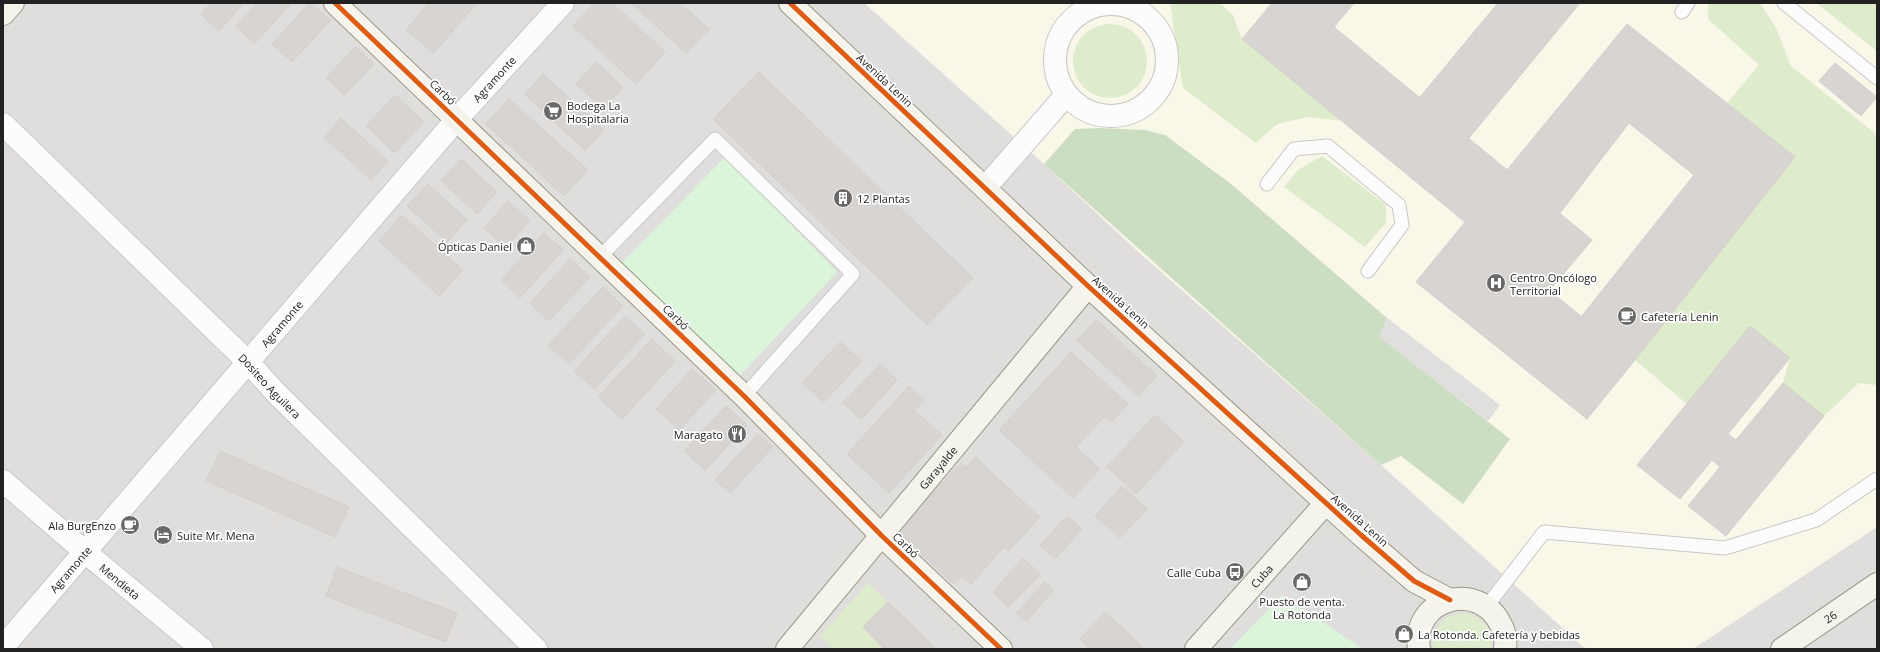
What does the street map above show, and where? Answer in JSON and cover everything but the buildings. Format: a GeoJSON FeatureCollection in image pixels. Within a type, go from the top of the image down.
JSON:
{"type":"FeatureCollection","features":[{"type":"Feature","properties":{"kind":"street"},"geometry":{"type":"LineString","coordinates":[[3,14],[13,3]]}},
{"type":"Feature","properties":{"kind":"street","name":"Carbó"},"geometry":{"type":"LineString","coordinates":[[335,3],[744,396],[882,536],[1001,649]]}},
{"type":"Feature","properties":{"kind":"street","name":"Agramonte"},"geometry":{"type":"LineString","coordinates":[[3,647],[457,119],[563,3]]}},
{"type":"Feature","properties":{"kind":"street","name":"Avenida Lenin"},"geometry":{"type":"LineString","coordinates":[[790,3],[1088,286],[1326,503],[1414,581],[1450,600]]}},
{"type":"Feature","properties":{"kind":"street"},"geometry":{"type":"LineString","coordinates":[[1100,5],[1137,5],[1151,21],[1165,43],[1167,57],[1166,71],[1158,92],[1141,108],[1129,114],[1109,117],[1091,114],[1077,106],[1066,95],[1056,76],[1054,56],[1061,31],[1073,18],[1086,9],[1100,5]]}},
{"type":"Feature","properties":{"kind":"street"},"geometry":{"type":"LineString","coordinates":[[985,188],[1066,95]]}},
{"type":"Feature","properties":{"kind":"street","name":"Dositeo Aguilera"},"geometry":{"type":"LineString","coordinates":[[3,124],[248,362],[276,393],[536,649]]}},
{"type":"Feature","properties":{"kind":"street","name":"Garayalde"},"geometry":{"type":"LineString","coordinates":[[787,649],[1088,286]]}},
{"type":"Feature","properties":{"kind":"street","name":"Mendieta"},"geometry":{"type":"LineString","coordinates":[[3,481],[84,551],[202,649]]}},
{"type":"Feature","properties":{"kind":"street","name":"Cuba"},"geometry":{"type":"LineString","coordinates":[[1196,649],[1326,503]]}},
{"type":"Feature","properties":{"kind":"street","name":"Avenida Lenin"},"geometry":{"type":"LineString","coordinates":[[1414,581],[1421,626]]}},
{"type":"Feature","properties":{"kind":"street","name":"26"},"geometry":{"type":"LineString","coordinates":[[1782,649],[1877,584]]}},
{"type":"Feature","properties":{"kind":"street","name":"Avenida Lenin"},"geometry":{"type":"LineString","coordinates":[[1419,649],[1418,641],[1421,626],[1427,614],[1438,605],[1450,600],[1463,598],[1476,601],[1487,606],[1498,617],[1504,630],[1504,649]]}},
{"type":"Feature","properties":{"kind":"lane"},"geometry":{"type":"LineString","coordinates":[[1784,3],[1877,78]]}},
{"type":"Feature","properties":{"kind":"lane"},"geometry":{"type":"LineString","coordinates":[[600,257],[715,139],[853,274],[744,396]]}},
{"type":"Feature","properties":{"kind":"lane"},"geometry":{"type":"LineString","coordinates":[[1267,184],[1294,149],[1328,146],[1399,205],[1402,225],[1368,271]]}},
{"type":"Feature","properties":{"kind":"lane"},"geometry":{"type":"LineString","coordinates":[[1487,606],[1544,532],[1725,548],[1816,520],[1877,479]]}},
{"type":"Feature","properties":{"kind":"shaded area"},"geometry":{"type":"Polygon","coordinates":[[[3,3],[1877,3],[1877,649],[3,649],[3,3]]]}},
{"type":"Feature","properties":{"kind":"shaded area"},"geometry":{"type":"Polygon","coordinates":[[[864,3],[1877,3],[1877,527],[1693,649],[1586,649],[1381,465],[1135,249],[1044,164],[864,3]]]}},
{"type":"Feature","properties":{"kind":"shaded area"},"geometry":{"type":"Polygon","coordinates":[[[1387,318],[1500,405],[1488,421],[1379,337],[1387,318]]]}},
{"type":"Feature","properties":{"kind":"green space"},"geometry":{"type":"Polygon","coordinates":[[[1170,3],[1220,3],[1233,15],[1242,39],[1342,121],[1308,117],[1277,124],[1256,143],[1183,88],[1170,3]]]}},
{"type":"Feature","properties":{"kind":"green space"},"geometry":{"type":"Polygon","coordinates":[[[1708,3],[1760,3],[1776,28],[1791,66],[1877,135],[1877,385],[1859,383],[1824,416],[1783,383],[1790,358],[1687,404],[1635,360],[1795,157],[1727,103],[1759,65],[1708,19],[1708,3]]]}},
{"type":"Feature","properties":{"kind":"green space"},"geometry":{"type":"Polygon","coordinates":[[[1816,3],[1877,3],[1877,51],[1816,3]]]}},
{"type":"Feature","properties":{"kind":"green space"},"geometry":{"type":"Polygon","coordinates":[[[1110,24],[1124,27],[1136,35],[1144,47],[1147,61],[1144,75],[1136,87],[1124,95],[1110,98],[1096,95],[1084,87],[1076,75],[1073,61],[1076,47],[1084,35],[1096,27],[1110,24]]]}},
{"type":"Feature","properties":{"kind":"green space"},"geometry":{"type":"Polygon","coordinates":[[[1101,128],[1145,130],[1165,135],[1231,184],[1387,318],[1380,337],[1510,439],[1463,504],[1401,456],[1381,465],[1044,164],[1075,129],[1101,128]]]}},
{"type":"Feature","properties":{"kind":"green space"},"geometry":{"type":"Polygon","coordinates":[[[1322,156],[1386,205],[1386,223],[1365,247],[1284,187],[1298,170],[1322,156]]]}},
{"type":"Feature","properties":{"kind":"green space"},"geometry":{"type":"Polygon","coordinates":[[[725,157],[837,272],[737,379],[620,265],[725,157]]]}},
{"type":"Feature","properties":{"kind":"green space"},"geometry":{"type":"Polygon","coordinates":[[[868,583],[888,602],[863,627],[884,649],[834,649],[820,636],[868,583]]]}},
{"type":"Feature","properties":{"kind":"green space"},"geometry":{"type":"Polygon","coordinates":[[[1282,595],[1363,649],[1230,649],[1282,595]]]}},
{"type":"Feature","properties":{"kind":"green space"},"geometry":{"type":"Polygon","coordinates":[[[1464,613],[1481,621],[1489,630],[1491,636],[1491,649],[1433,649],[1433,635],[1440,624],[1451,616],[1464,613]]]}},
{"type":"Feature","properties":{"kind":"cycle path"},"geometry":{"type":"LineString","coordinates":[[335,3],[744,396],[882,536],[1001,649]]}},
{"type":"Feature","properties":{"kind":"cycle path"},"geometry":{"type":"LineString","coordinates":[[790,3],[1088,286],[1361,535],[1414,581],[1450,600]]}},
{"type":"Feature","properties":{"kind":"place","name":"Bodega La Hospitalaria"},"geometry":{"type":"Point","coordinates":[553,111]}},
{"type":"Feature","properties":{"kind":"place","name":"12 Plantas"},"geometry":{"type":"Point","coordinates":[843,198]}},
{"type":"Feature","properties":{"kind":"place","name":"Ópticas Daniel"},"geometry":{"type":"Point","coordinates":[526,246]}},
{"type":"Feature","properties":{"kind":"place","name":"Centro Oncólogo Territorial"},"geometry":{"type":"Point","coordinates":[1496,283]}},
{"type":"Feature","properties":{"kind":"place","name":"Cafetería Lenin"},"geometry":{"type":"Point","coordinates":[1627,316]}},
{"type":"Feature","properties":{"kind":"place","name":"Maragato"},"geometry":{"type":"Point","coordinates":[737,434]}},
{"type":"Feature","properties":{"kind":"place","name":"Ala BurgEnzo"},"geometry":{"type":"Point","coordinates":[130,525]}},
{"type":"Feature","properties":{"kind":"place","name":"Suite Mr. Mena"},"geometry":{"type":"Point","coordinates":[163,535]}},
{"type":"Feature","properties":{"kind":"place","name":"Calle Cuba"},"geometry":{"type":"Point","coordinates":[1235,572]}},
{"type":"Feature","properties":{"kind":"place","name":"Puesto de venta. La Rotonda"},"geometry":{"type":"Point","coordinates":[1302,582]}},
{"type":"Feature","properties":{"kind":"place","name":"La Rotonda. Cafetería y bebidas"},"geometry":{"type":"Point","coordinates":[1404,634]}}]}
